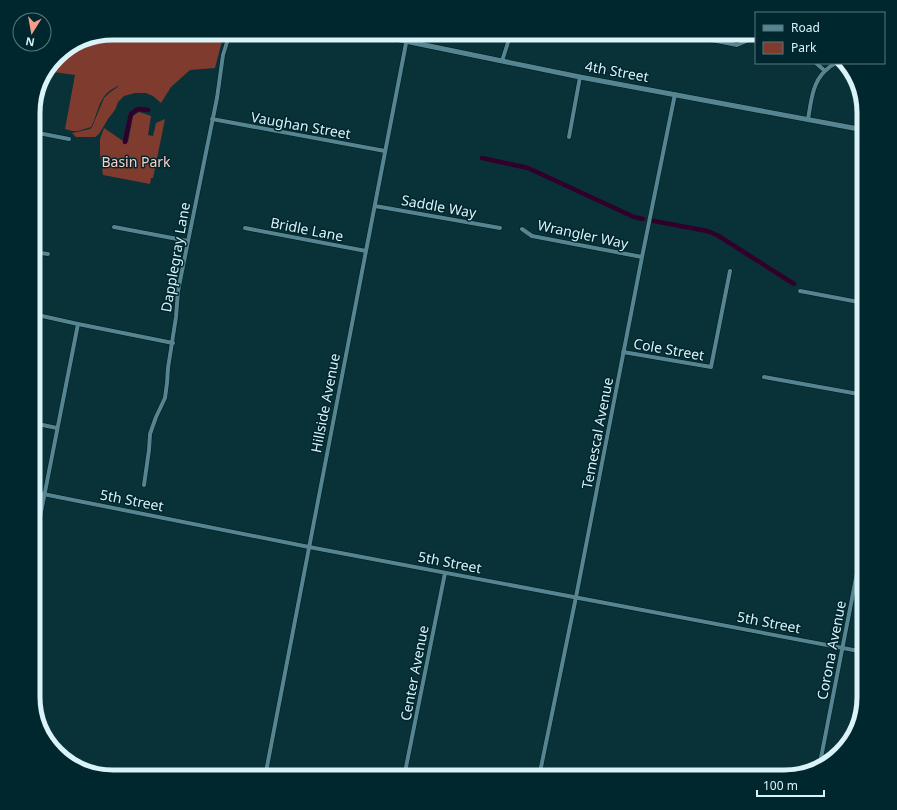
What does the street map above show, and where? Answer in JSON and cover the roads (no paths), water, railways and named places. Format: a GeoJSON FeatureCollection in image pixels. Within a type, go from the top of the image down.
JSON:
{"type":"FeatureCollection","features":[{"type":"Feature","properties":{"kind":"street","name":"Dapplegray Lane"},"geometry":{"type":"LineString","coordinates":[[144,485],[150,434],[164,398],[167,383],[168,368],[173,343],[178,291],[218,91],[222,55],[228,40]]}},
{"type":"Feature","properties":{"kind":"street","name":"4th Street"},"geometry":{"type":"LineString","coordinates":[[398,40],[857,129]]}},
{"type":"Feature","properties":{"kind":"street"},"geometry":{"type":"LineString","coordinates":[[502,61],[509,40]]}},
{"type":"Feature","properties":{"kind":"street"},"geometry":{"type":"LineString","coordinates":[[711,40],[737,45],[749,40]]}},
{"type":"Feature","properties":{"kind":"street","name":"Hillside Avenue"},"geometry":{"type":"LineString","coordinates":[[266,770],[407,42]]}},
{"type":"Feature","properties":{"kind":"street"},"geometry":{"type":"LineString","coordinates":[[817,64],[824,71]]}},
{"type":"Feature","properties":{"kind":"street"},"geometry":{"type":"LineString","coordinates":[[808,119],[813,93],[817,82],[824,71],[834,64]]}},
{"type":"Feature","properties":{"kind":"street"},"geometry":{"type":"LineString","coordinates":[[569,137],[580,76]]}},
{"type":"Feature","properties":{"kind":"street","name":"Temescal Avenue"},"geometry":{"type":"LineString","coordinates":[[540,770],[675,94]]}},
{"type":"Feature","properties":{"kind":"street","name":"Vaughan Street"},"geometry":{"type":"LineString","coordinates":[[212,119],[385,151]]}},
{"type":"Feature","properties":{"kind":"street"},"geometry":{"type":"LineString","coordinates":[[40,133],[69,138]]}},
{"type":"Feature","properties":{"kind":"street","name":"Saddle Way"},"geometry":{"type":"LineString","coordinates":[[375,206],[500,228]]}},
{"type":"Feature","properties":{"kind":"street"},"geometry":{"type":"LineString","coordinates":[[114,227],[188,241]]}},
{"type":"Feature","properties":{"kind":"street","name":"Bridle Lane"},"geometry":{"type":"LineString","coordinates":[[245,228],[366,251]]}},
{"type":"Feature","properties":{"kind":"street","name":"Wrangler Way"},"geometry":{"type":"LineString","coordinates":[[522,229],[532,236],[642,257]]}},
{"type":"Feature","properties":{"kind":"street"},"geometry":{"type":"LineString","coordinates":[[40,253],[48,254]]}},
{"type":"Feature","properties":{"kind":"street","name":"Cole Street"},"geometry":{"type":"LineString","coordinates":[[623,352],[711,367],[730,271]]}},
{"type":"Feature","properties":{"kind":"street"},"geometry":{"type":"LineString","coordinates":[[800,291],[857,302]]}},
{"type":"Feature","properties":{"kind":"street"},"geometry":{"type":"LineString","coordinates":[[40,316],[173,343]]}},
{"type":"Feature","properties":{"kind":"street"},"geometry":{"type":"LineString","coordinates":[[40,515],[78,324]]}},
{"type":"Feature","properties":{"kind":"street"},"geometry":{"type":"LineString","coordinates":[[764,377],[857,394]]}},
{"type":"Feature","properties":{"kind":"street"},"geometry":{"type":"LineString","coordinates":[[40,425],[57,428]]}},
{"type":"Feature","properties":{"kind":"street","name":"5th Street"},"geometry":{"type":"LineString","coordinates":[[40,493],[309,547],[857,650]]}},
{"type":"Feature","properties":{"kind":"street","name":"Corona Avenue"},"geometry":{"type":"LineString","coordinates":[[821,760],[857,572]]}},
{"type":"Feature","properties":{"kind":"street","name":"Center Avenue"},"geometry":{"type":"LineString","coordinates":[[405,770],[445,573]]}},
{"type":"Feature","properties":{"kind":"waterway"},"geometry":{"type":"LineString","coordinates":[[125,142],[131,114],[139,109],[148,110]]}},
{"type":"Feature","properties":{"kind":"waterway"},"geometry":{"type":"LineString","coordinates":[[482,158],[528,168],[634,217],[643,219]]}},
{"type":"Feature","properties":{"kind":"waterway"},"geometry":{"type":"LineString","coordinates":[[654,221],[707,231],[717,235],[794,284]]}},
{"type":"Feature","properties":{"kind":"park label","name":"Basin Park"},"geometry":{"type":"Point","coordinates":[136,161]}}]}
